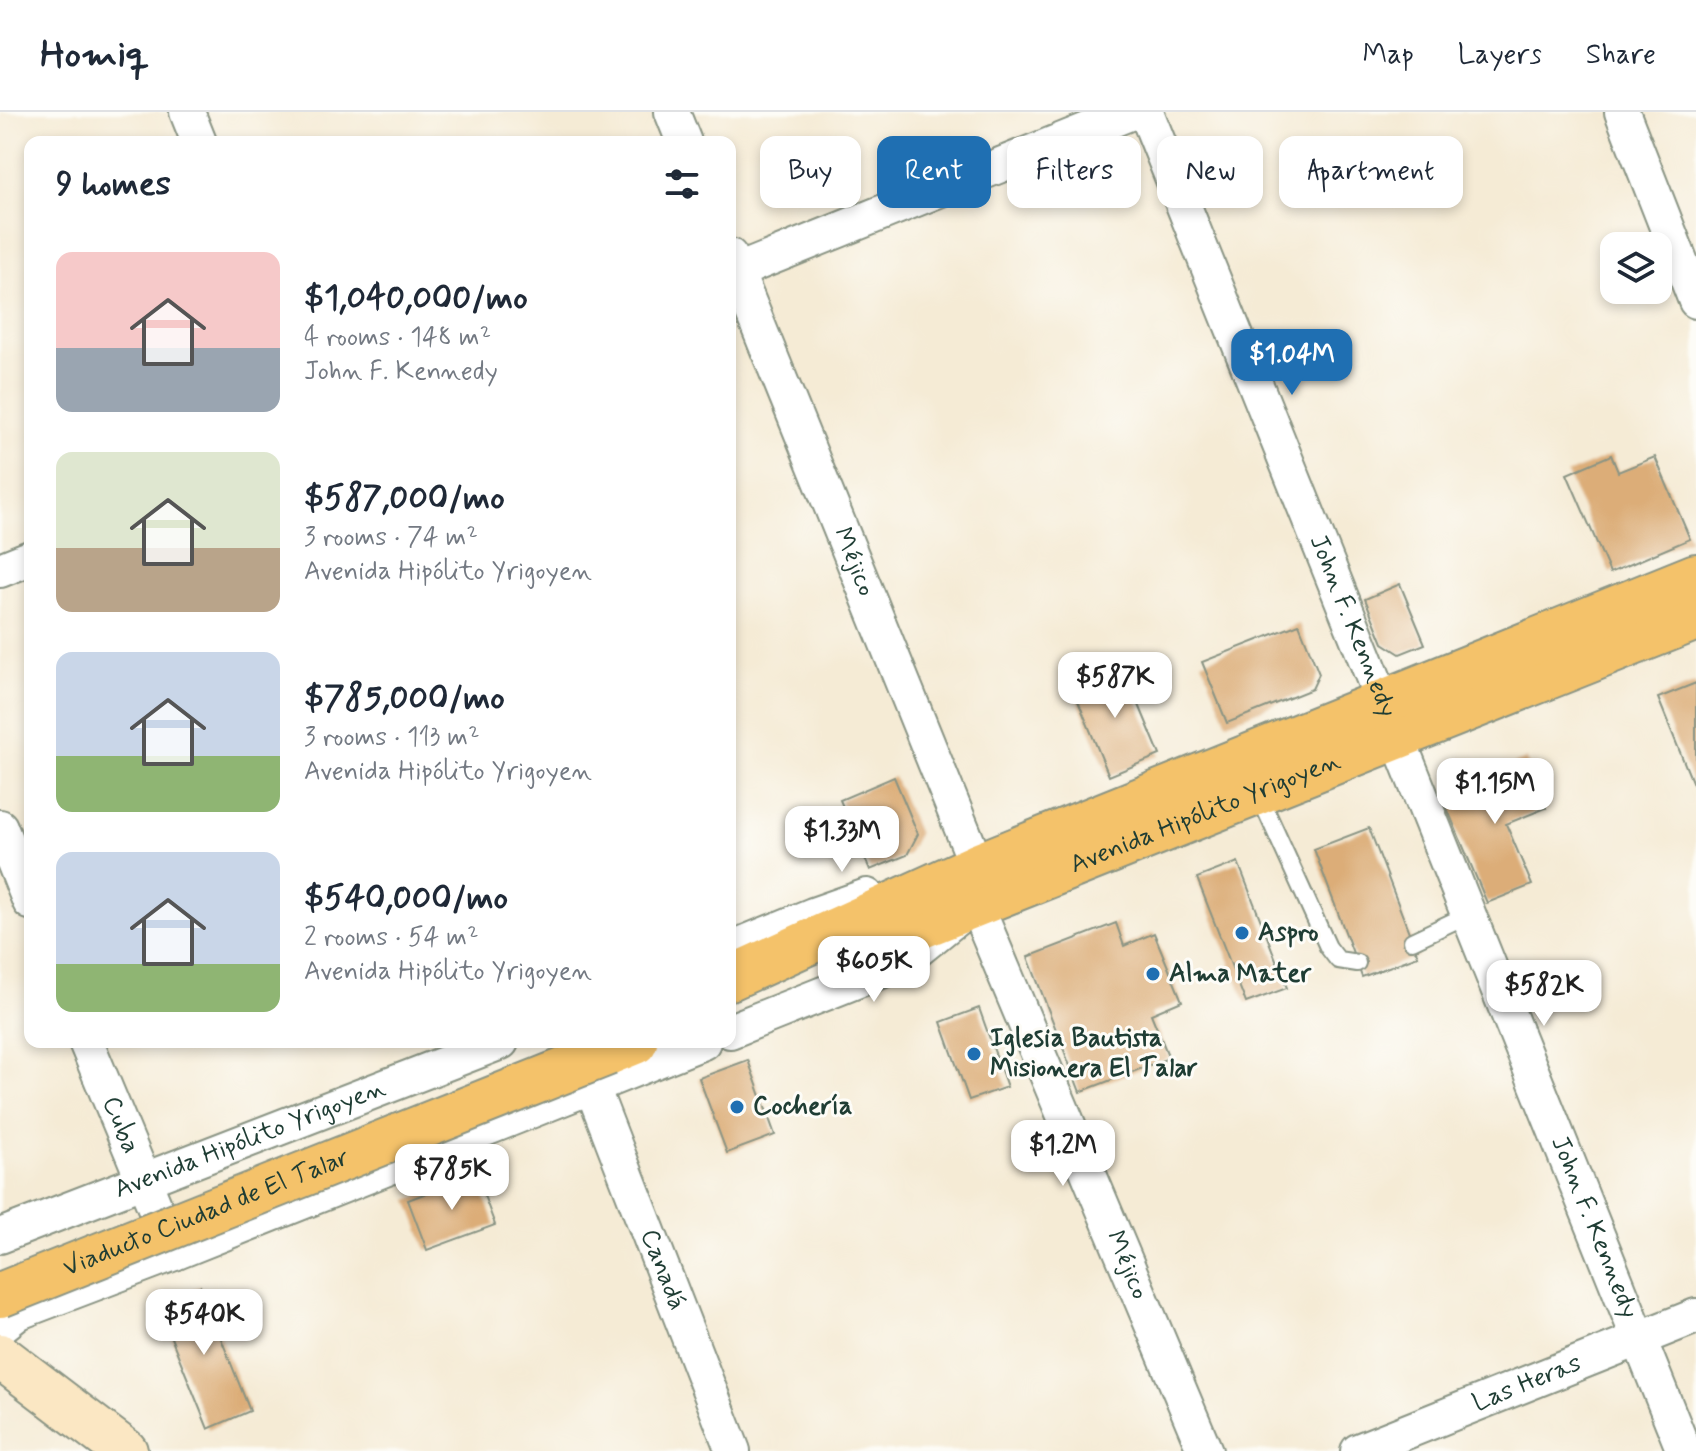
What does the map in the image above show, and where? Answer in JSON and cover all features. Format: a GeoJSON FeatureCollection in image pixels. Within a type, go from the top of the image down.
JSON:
{"type":"FeatureCollection","features":[{"type":"Feature","properties":{"kind":"main road","name":"Avenida Hipólito Yrigoyen"},"geometry":{"type":"LineString","coordinates":[[976,885],[1257,792],[1390,721],[1696,576]]}},
{"type":"Feature","properties":{"kind":"main road","name":"Avenida Hipólito Yrigoyen"},"geometry":{"type":"LineString","coordinates":[[976,885],[1390,721],[1696,618]]}},
{"type":"Feature","properties":{"kind":"main road"},"geometry":{"type":"LineString","coordinates":[[736,976],[976,885]]}},
{"type":"Feature","properties":{"kind":"main road"},"geometry":{"type":"LineString","coordinates":[[736,1000],[976,885]]}},
{"type":"Feature","properties":{"kind":"main road","name":"Viaducto Ciudad de El Talar"},"geometry":{"type":"LineString","coordinates":[[0,1274],[606,1056]]}},
{"type":"Feature","properties":{"kind":"main road","name":"Viaducto Ciudad de El Talar"},"geometry":{"type":"LineString","coordinates":[[0,1295],[606,1056]]}},
{"type":"Feature","properties":{"kind":"street"},"geometry":{"type":"LineString","coordinates":[[187,112],[197,136]]}},
{"type":"Feature","properties":{"kind":"street"},"geometry":{"type":"LineString","coordinates":[[672,112],[682,136]]}},
{"type":"Feature","properties":{"kind":"street"},"geometry":{"type":"LineString","coordinates":[[736,265],[1132,112]]}},
{"type":"Feature","properties":{"kind":"street","name":"John F. Kennedy"},"geometry":{"type":"LineString","coordinates":[[1146,112],[1684,1451]]}},
{"type":"Feature","properties":{"kind":"street"},"geometry":{"type":"LineString","coordinates":[[1622,112],[1696,301]]}},
{"type":"Feature","properties":{"kind":"street","name":"Méjico"},"geometry":{"type":"LineString","coordinates":[[736,277],[976,885],[1205,1451]]}},
{"type":"Feature","properties":{"kind":"street"},"geometry":{"type":"LineString","coordinates":[[0,570],[24,560]]}},
{"type":"Feature","properties":{"kind":"street"},"geometry":{"type":"LineString","coordinates":[[0,827],[24,887]]}},
{"type":"Feature","properties":{"kind":"street","name":"Avenida Hipólito Yrigoyen"},"geometry":{"type":"LineString","coordinates":[[736,947],[872,894],[976,885]]}},
{"type":"Feature","properties":{"kind":"street","name":"Avenida Hipólito Yrigoyen"},"geometry":{"type":"LineString","coordinates":[[736,1029],[901,963],[976,885]]}},
{"type":"Feature","properties":{"kind":"street","name":"Cuba"},"geometry":{"type":"LineString","coordinates":[[88,1048],[174,1253]]}},
{"type":"Feature","properties":{"kind":"street","name":"Avenida Hipólito Yrigoyen"},"geometry":{"type":"LineString","coordinates":[[0,1236],[486,1048]]}},
{"type":"Feature","properties":{"kind":"street"},"geometry":{"type":"LineString","coordinates":[[0,1327],[19,1312],[174,1253],[606,1056],[661,1048]]}},
{"type":"Feature","properties":{"kind":"street","name":"Canadá"},"geometry":{"type":"LineString","coordinates":[[606,1056],[733,1451]]}},
{"type":"Feature","properties":{"kind":"street","name":"Las Heras"},"geometry":{"type":"LineString","coordinates":[[1358,1451],[1696,1316]]}},
{"type":"Feature","properties":{"kind":"street"},"geometry":{"type":"LineString","coordinates":[[0,1356],[125,1451]]}},
{"type":"Feature","properties":{"kind":"lane"},"geometry":{"type":"LineString","coordinates":[[1257,792],[1328,947],[1338,960],[1357,963]]}},
{"type":"Feature","properties":{"kind":"lane"},"geometry":{"type":"LineString","coordinates":[[1412,941],[1467,915]]}},
{"type":"Feature","properties":{"kind":"building"},"geometry":{"type":"Polygon","coordinates":[[[1611,455],[1618,472],[1655,457],[1690,539],[1610,573],[1567,474],[1611,455]]]}},
{"type":"Feature","properties":{"kind":"building"},"geometry":{"type":"Polygon","coordinates":[[[1400,584],[1425,644],[1400,654],[1383,643],[1365,599],[1400,584]]]}},
{"type":"Feature","properties":{"kind":"building"},"geometry":{"type":"Polygon","coordinates":[[[1299,624],[1319,674],[1312,689],[1227,723],[1202,662],[1299,624]]]}},
{"type":"Feature","properties":{"kind":"building"},"geometry":{"type":"Polygon","coordinates":[[[1122,664],[1160,755],[1109,776],[1071,684],[1122,664]]]}},
{"type":"Feature","properties":{"kind":"building"},"geometry":{"type":"Polygon","coordinates":[[[1696,683],[1696,783],[1693,784],[1658,698],[1696,683]]]}},
{"type":"Feature","properties":{"kind":"building"},"geometry":{"type":"Polygon","coordinates":[[[1526,759],[1546,808],[1506,824],[1532,885],[1487,903],[1441,794],[1526,759]]]}},
{"type":"Feature","properties":{"kind":"building"},"geometry":{"type":"Polygon","coordinates":[[[894,777],[918,834],[907,855],[870,870],[840,800],[894,777]]]}},
{"type":"Feature","properties":{"kind":"building"},"geometry":{"type":"Polygon","coordinates":[[[1369,828],[1418,956],[1362,977],[1314,849],[1369,828]]]}},
{"type":"Feature","properties":{"kind":"building","name":"Aspro"},"geometry":{"type":"Polygon","coordinates":[[[1238,862],[1287,988],[1246,1003],[1197,878],[1238,862]]]}},
{"type":"Feature","properties":{"kind":"building"},"geometry":{"type":"Polygon","coordinates":[[[1116,923],[1124,946],[1154,933],[1182,1001],[1151,1014],[1169,1058],[1080,1092],[1028,957],[1116,923]]]}},
{"type":"Feature","properties":{"kind":"building","name":"Iglesia Bautista Misionera El Talar"},"geometry":{"type":"Polygon","coordinates":[[[979,1008],[1007,1087],[969,1100],[941,1022],[979,1008]]]}},
{"type":"Feature","properties":{"kind":"building","name":"Cochería"},"geometry":{"type":"Polygon","coordinates":[[[748,1060],[775,1135],[727,1153],[699,1078],[748,1060]]]}},
{"type":"Feature","properties":{"kind":"building"},"geometry":{"type":"Polygon","coordinates":[[[476,1174],[495,1225],[427,1250],[408,1200],[476,1174]]]}},
{"type":"Feature","properties":{"kind":"building"},"geometry":{"type":"Polygon","coordinates":[[[200,1286],[250,1411],[208,1429],[157,1303],[200,1286]]]}},
{"type":"Feature","properties":{"kind":"place","name":"Aspro"},"geometry":{"type":"Point","coordinates":[1242,933]}},
{"type":"Feature","properties":{"kind":"place","name":"Alma Mater"},"geometry":{"type":"Point","coordinates":[1153,974]}},
{"type":"Feature","properties":{"kind":"place","name":"Iglesia Bautista Misionera El Talar"},"geometry":{"type":"Point","coordinates":[974,1054]}},
{"type":"Feature","properties":{"kind":"place","name":"Cochería"},"geometry":{"type":"Point","coordinates":[737,1107]}}]}
